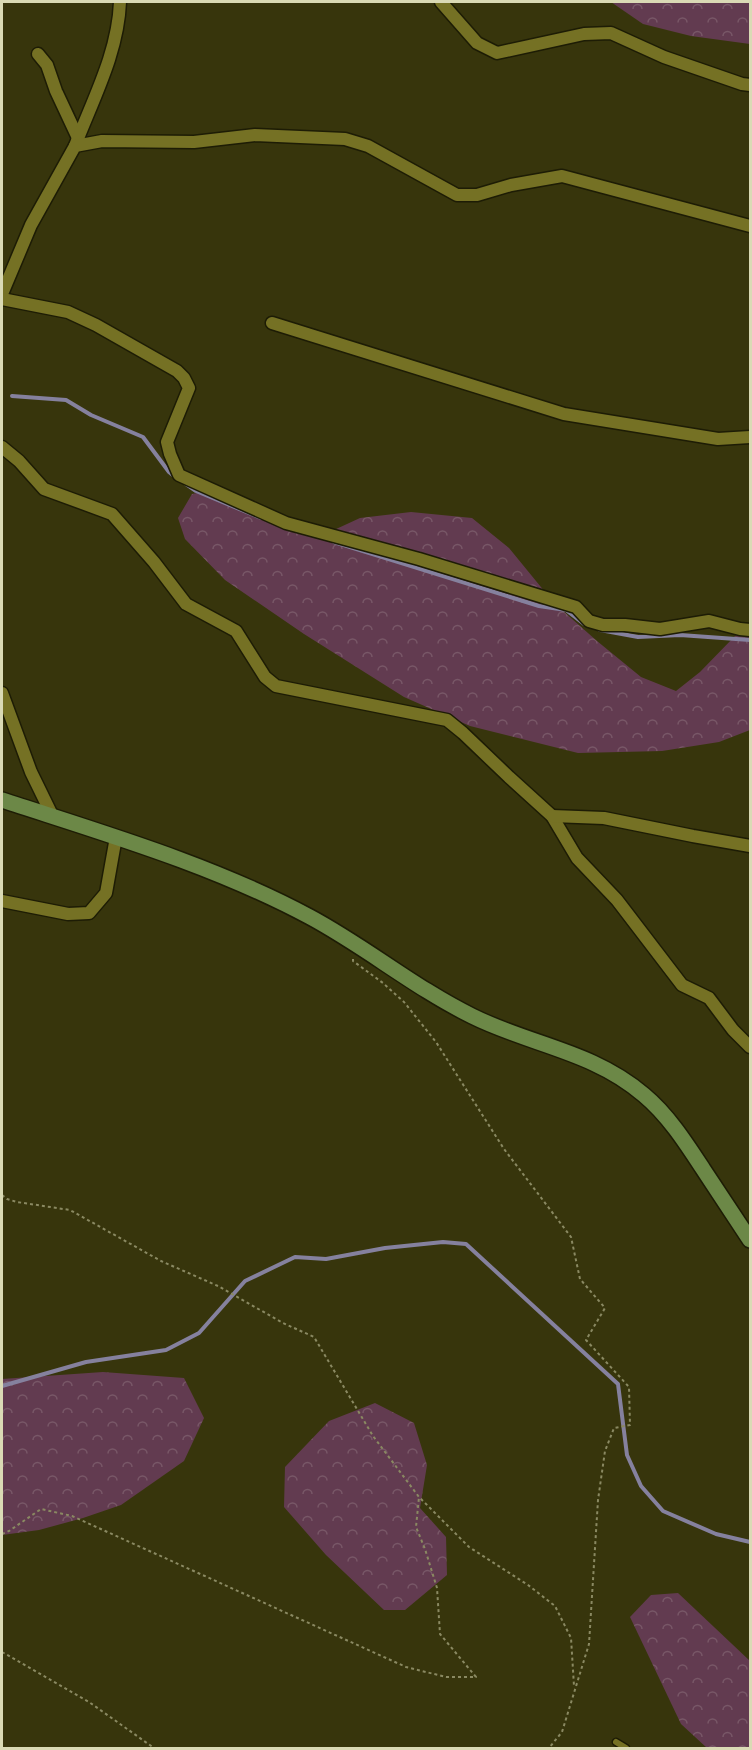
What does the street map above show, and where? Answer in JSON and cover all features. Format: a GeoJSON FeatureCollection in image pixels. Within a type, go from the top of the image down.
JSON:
{"type":"FeatureCollection","features":[{"type":"Feature","properties":{"kind":"street"},"geometry":{"type":"LineString","coordinates":[[120,2],[119,19],[110,60],[77,142],[31,225],[2,296],[68,312],[96,325],[177,371],[184,378],[189,388],[167,442],[179,475],[286,523],[419,559],[576,607],[589,621],[603,625],[660,629],[709,621],[750,630]]}},
{"type":"Feature","properties":{"kind":"street"},"geometry":{"type":"LineString","coordinates":[[441,2],[477,43],[497,53],[584,34],[611,33],[664,57],[750,85]]}},
{"type":"Feature","properties":{"kind":"street"},"geometry":{"type":"LineString","coordinates":[[38,54],[47,65],[77,142]]}},
{"type":"Feature","properties":{"kind":"street"},"geometry":{"type":"LineString","coordinates":[[77,142],[194,142],[255,135],[345,139],[368,146],[457,195],[477,195],[511,185],[562,176],[750,226]]}},
{"type":"Feature","properties":{"kind":"street"},"geometry":{"type":"LineString","coordinates":[[272,323],[564,414],[718,439],[750,437]]}},
{"type":"Feature","properties":{"kind":"street"},"geometry":{"type":"LineString","coordinates":[[2,447],[19,461],[44,489],[112,514],[154,562],[186,604],[236,631],[265,677],[276,686],[447,720],[464,733],[552,816],[577,858],[617,900],[682,985],[710,998],[750,1047]]}},
{"type":"Feature","properties":{"kind":"street"},"geometry":{"type":"LineString","coordinates":[[2,693],[31,772],[53,817]]}},
{"type":"Feature","properties":{"kind":"street"},"geometry":{"type":"LineString","coordinates":[[2,800],[116,837],[226,877],[311,918],[472,1016],[597,1063],[625,1079],[645,1096],[683,1140],[750,1240]]}},
{"type":"Feature","properties":{"kind":"street"},"geometry":{"type":"LineString","coordinates":[[552,816],[604,818],[750,846]]}},
{"type":"Feature","properties":{"kind":"street"},"geometry":{"type":"LineString","coordinates":[[2,901],[68,914],[89,913],[106,893],[116,837]]}},
{"type":"Feature","properties":{"kind":"lane"},"geometry":{"type":"LineString","coordinates":[[616,1742],[626,1749]]}},
{"type":"Feature","properties":{"kind":"path"},"geometry":{"type":"LineString","coordinates":[[350,941],[353,961],[404,1002],[429,1034],[504,1149],[571,1237],[580,1279],[605,1308],[586,1340],[628,1387],[630,1425],[614,1428],[605,1451],[598,1500],[589,1644],[562,1732],[549,1749]]}},
{"type":"Feature","properties":{"kind":"path"},"geometry":{"type":"LineString","coordinates":[[2,1195],[17,1202],[70,1210],[160,1261],[225,1290],[314,1337],[373,1436],[419,1497],[469,1547],[528,1585],[555,1606],[571,1638],[574,1689]]}},
{"type":"Feature","properties":{"kind":"path"},"geometry":{"type":"LineString","coordinates":[[2,1534],[41,1509],[72,1516],[406,1667],[446,1677],[476,1677],[440,1634],[437,1588],[416,1527],[419,1497]]}},
{"type":"Feature","properties":{"kind":"path"},"geometry":{"type":"LineString","coordinates":[[2,1652],[89,1702],[154,1749]]}},
{"type":"Feature","properties":{"kind":"green space"},"geometry":{"type":"Polygon","coordinates":[[[611,2],[750,2],[750,44],[691,36],[643,24],[611,2]]]}},
{"type":"Feature","properties":{"kind":"green space"},"geometry":{"type":"Polygon","coordinates":[[[215,489],[321,536],[360,518],[411,512],[472,518],[509,548],[554,603],[597,641],[641,677],[676,691],[700,672],[735,636],[750,626],[750,730],[719,742],[662,751],[578,753],[470,726],[404,697],[304,634],[225,580],[185,539],[178,518],[192,494],[215,489]]]}},
{"type":"Feature","properties":{"kind":"green space"},"geometry":{"type":"Polygon","coordinates":[[[103,1372],[184,1378],[204,1418],[184,1461],[121,1505],[39,1530],[2,1535],[2,1379],[103,1372]]]}},
{"type":"Feature","properties":{"kind":"green space"},"geometry":{"type":"Polygon","coordinates":[[[375,1403],[414,1423],[427,1465],[420,1508],[446,1537],[447,1575],[405,1610],[384,1610],[326,1555],[284,1507],[285,1467],[329,1421],[375,1403]]]}},
{"type":"Feature","properties":{"kind":"green space"},"geometry":{"type":"Polygon","coordinates":[[[678,1593],[750,1661],[750,1748],[707,1748],[681,1724],[630,1617],[651,1595],[678,1593]]]}},
{"type":"Feature","properties":{"kind":"waterway"},"geometry":{"type":"LineString","coordinates":[[12,396],[66,400],[91,415],[143,437],[175,477]]}},
{"type":"Feature","properties":{"kind":"waterway"},"geometry":{"type":"LineString","coordinates":[[186,484],[196,491],[261,518]]}},
{"type":"Feature","properties":{"kind":"waterway"},"geometry":{"type":"LineString","coordinates":[[334,542],[539,606],[566,610],[584,624]]}},
{"type":"Feature","properties":{"kind":"waterway"},"geometry":{"type":"LineString","coordinates":[[600,630],[638,637],[680,635],[750,640]]}},
{"type":"Feature","properties":{"kind":"waterway"},"geometry":{"type":"LineString","coordinates":[[2,1386],[86,1362],[166,1350],[199,1333],[245,1281],[295,1257],[326,1259],[385,1248],[443,1242],[466,1244],[618,1384],[627,1455],[641,1486],[663,1511],[716,1534],[750,1542]]}}]}
